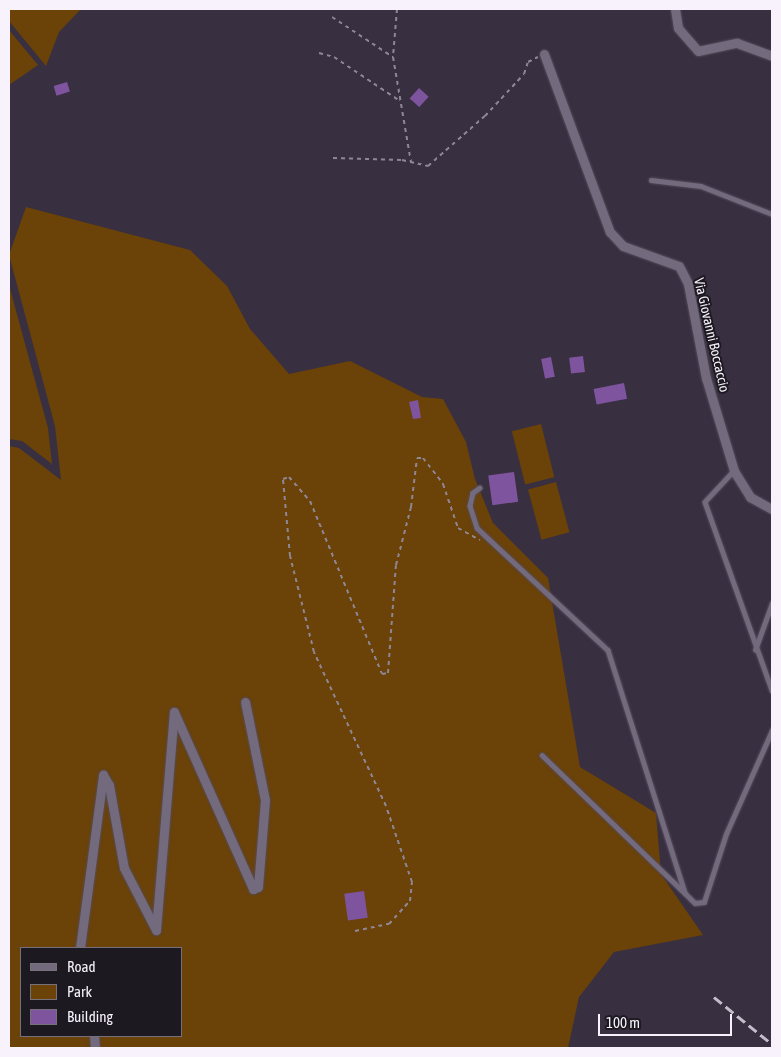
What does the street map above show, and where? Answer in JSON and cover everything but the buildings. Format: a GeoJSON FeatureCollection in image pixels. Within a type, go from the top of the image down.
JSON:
{"type":"FeatureCollection","features":[{"type":"Feature","properties":{"kind":"street"},"geometry":{"type":"LineString","coordinates":[[675,9],[678,28],[698,51],[737,43],[772,56]]}},
{"type":"Feature","properties":{"kind":"street","name":"Via Giovanni Boccaccio"},"geometry":{"type":"LineString","coordinates":[[544,54],[610,232],[623,246],[680,266],[688,284],[706,378],[734,471],[750,497],[772,509]]}},
{"type":"Feature","properties":{"kind":"street"},"geometry":{"type":"LineString","coordinates":[[80,947],[103,775],[109,785],[124,868],[156,930],[174,712],[253,889],[258,887],[265,800],[245,702]]}},
{"type":"Feature","properties":{"kind":"lane"},"geometry":{"type":"LineString","coordinates":[[651,180],[701,186],[772,214]]}},
{"type":"Feature","properties":{"kind":"lane"},"geometry":{"type":"LineString","coordinates":[[734,471],[705,502],[755,650],[772,690]]}},
{"type":"Feature","properties":{"kind":"lane"},"geometry":{"type":"LineString","coordinates":[[480,488],[473,493],[470,506],[472,521],[493,547],[608,650],[685,893]]}},
{"type":"Feature","properties":{"kind":"lane"},"geometry":{"type":"LineString","coordinates":[[755,650],[772,603]]}},
{"type":"Feature","properties":{"kind":"lane"},"geometry":{"type":"LineString","coordinates":[[542,755],[695,903],[704,902],[726,834],[772,730]]}},
{"type":"Feature","properties":{"kind":"path"},"geometry":{"type":"LineString","coordinates":[[397,9],[393,56],[411,162]]}},
{"type":"Feature","properties":{"kind":"path"},"geometry":{"type":"LineString","coordinates":[[332,17],[393,56]]}},
{"type":"Feature","properties":{"kind":"path"},"geometry":{"type":"LineString","coordinates":[[319,53],[334,57],[400,101]]}},
{"type":"Feature","properties":{"kind":"path"},"geometry":{"type":"LineString","coordinates":[[333,158],[411,162],[428,166],[448,151],[524,74],[528,62],[544,54]]}},
{"type":"Feature","properties":{"kind":"path"},"geometry":{"type":"LineString","coordinates":[[355,931],[389,924],[410,901],[412,882],[386,806],[314,652],[290,556],[283,479],[289,477],[310,501],[382,674],[388,673],[396,565],[411,507],[417,458],[424,458],[443,484],[464,535],[493,547]]}},
{"type":"Feature","properties":{"kind":"green space"},"geometry":{"type":"Polygon","coordinates":[[[9,9],[81,9],[59,32],[46,66],[9,21],[9,9]]]}},
{"type":"Feature","properties":{"kind":"green space"},"geometry":{"type":"Polygon","coordinates":[[[9,30],[38,65],[9,85],[9,30]]]}},
{"type":"Feature","properties":{"kind":"green space"},"geometry":{"type":"Polygon","coordinates":[[[26,207],[190,250],[227,286],[250,329],[289,374],[350,361],[422,397],[443,399],[466,442],[475,479],[493,523],[548,578],[580,767],[656,813],[661,874],[703,935],[614,952],[579,997],[568,1048],[9,1048],[9,446],[19,448],[61,480],[55,426],[9,255],[26,207]]]}},
{"type":"Feature","properties":{"kind":"green space"},"geometry":{"type":"Polygon","coordinates":[[[9,285],[48,428],[52,464],[22,441],[9,439],[9,285]]]}},
{"type":"Feature","properties":{"kind":"green space"},"geometry":{"type":"Polygon","coordinates":[[[541,424],[554,477],[525,485],[512,431],[541,424]]]}},
{"type":"Feature","properties":{"kind":"green space"},"geometry":{"type":"Polygon","coordinates":[[[556,482],[569,532],[541,540],[528,490],[556,482]]]}},
{"type":"Feature","properties":{"kind":"railway"},"geometry":{"type":"LineString","coordinates":[[714,997],[772,1044]]}}]}
